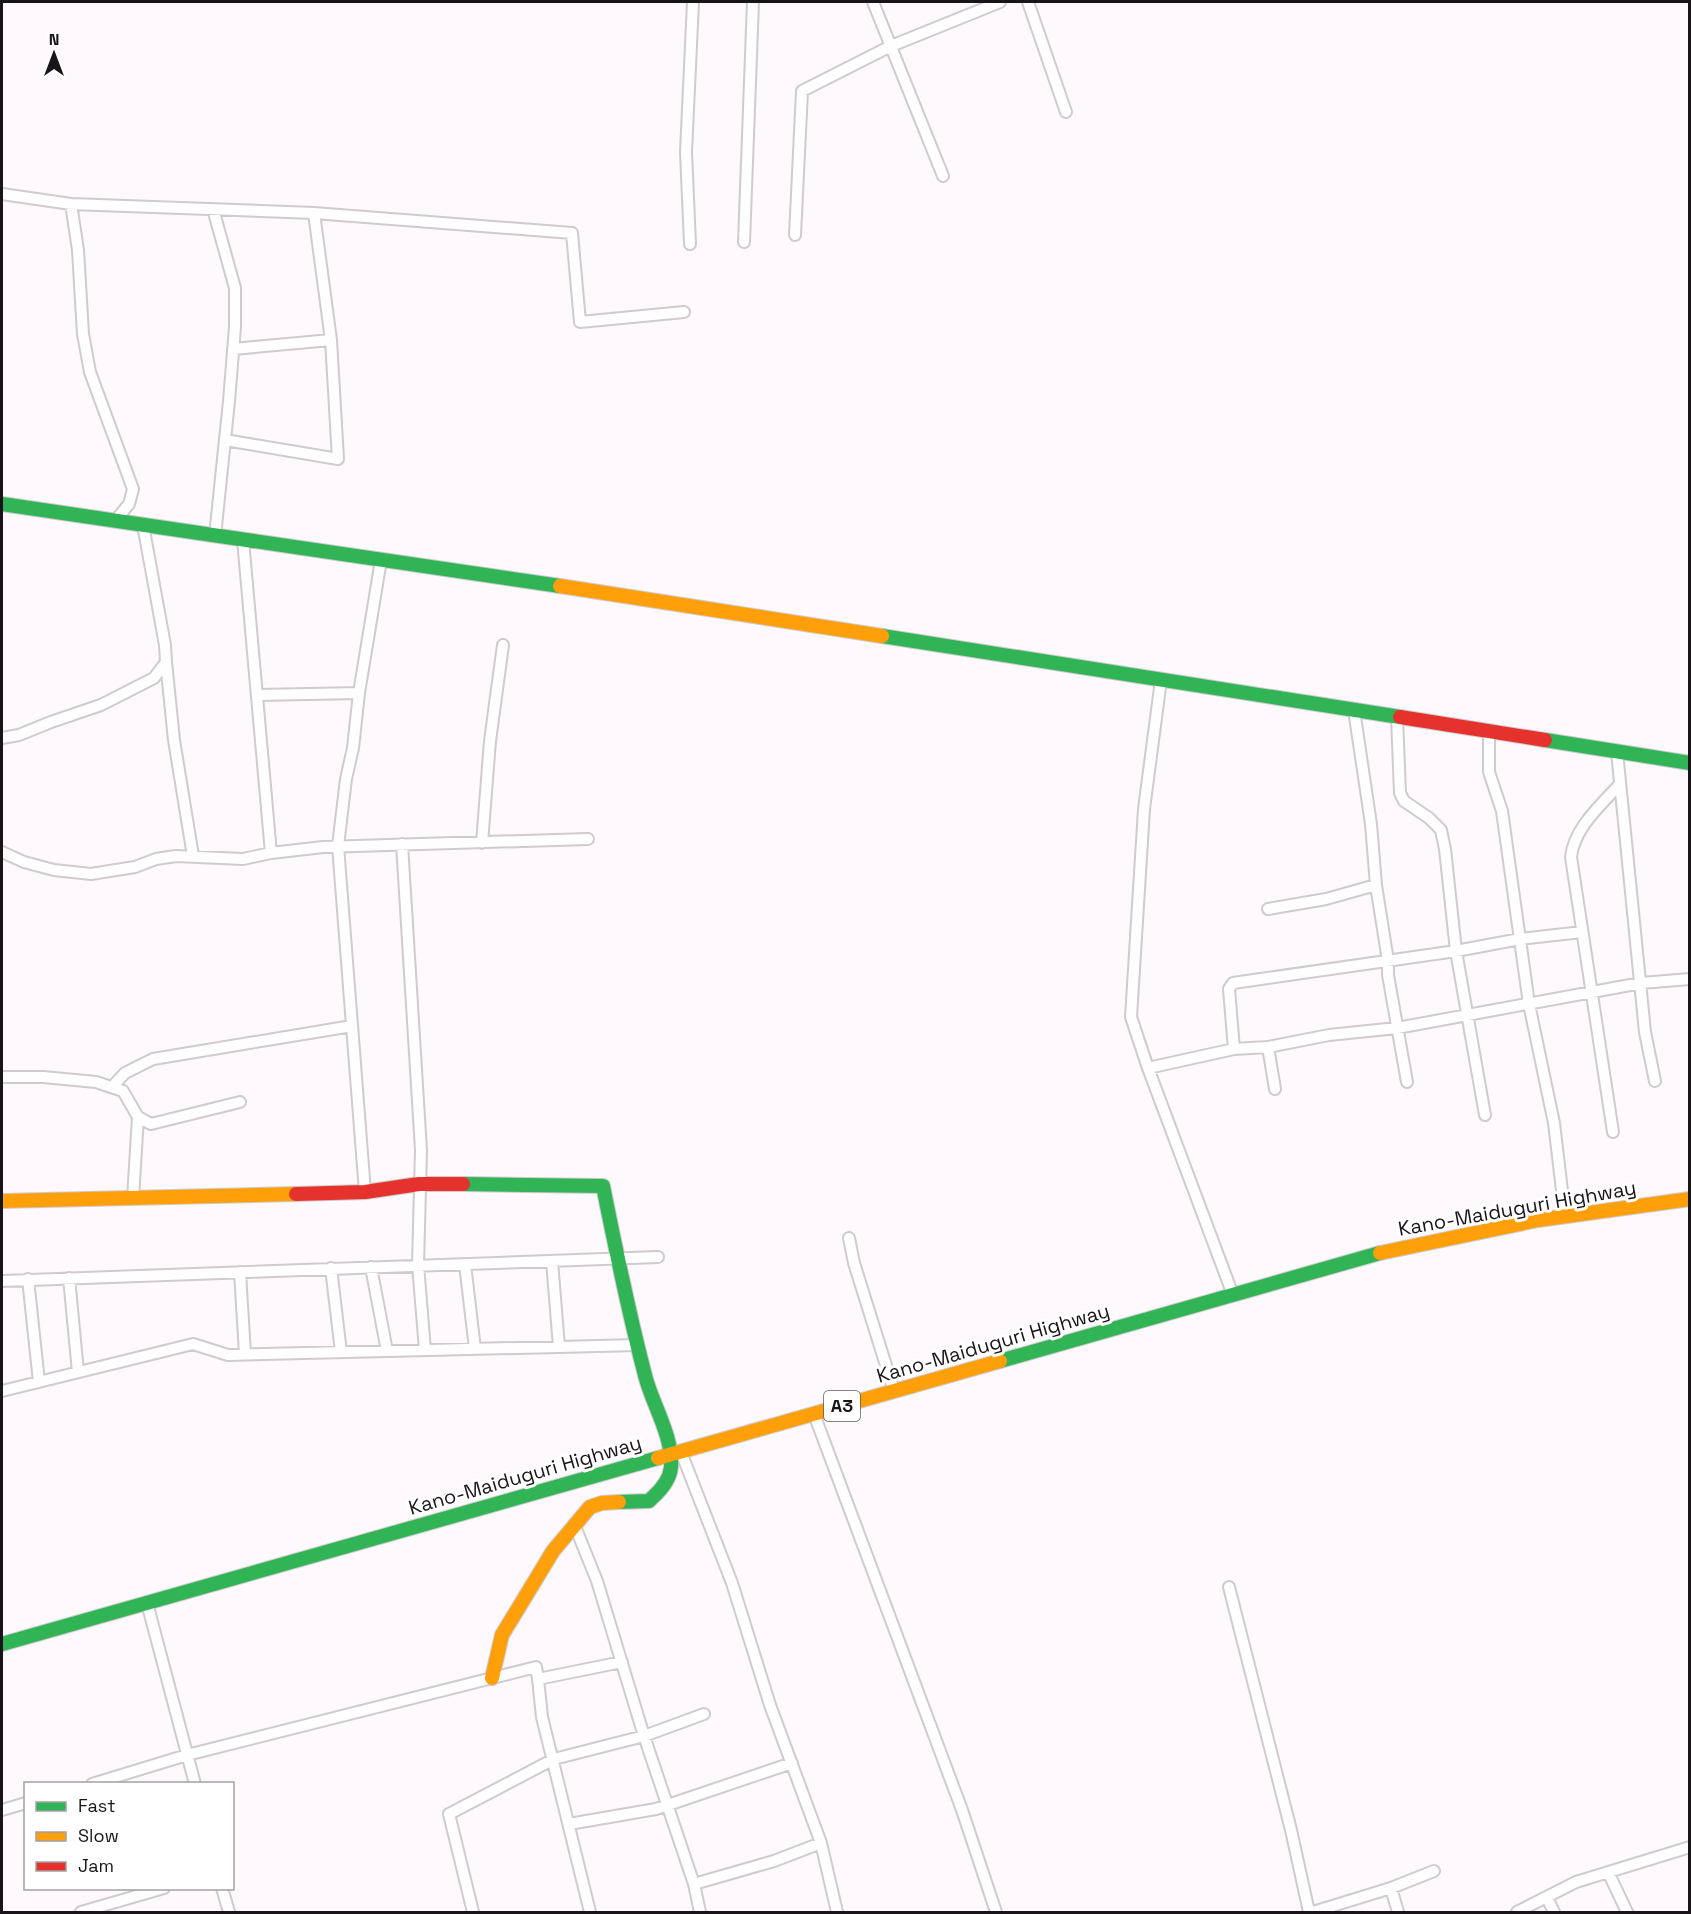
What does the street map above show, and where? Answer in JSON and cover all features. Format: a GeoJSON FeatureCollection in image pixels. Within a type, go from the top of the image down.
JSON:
{"type":"FeatureCollection","features":[{"type":"Feature","properties":{"kind":"main road"},"geometry":{"type":"LineString","coordinates":[[2,504],[679,604],[1689,763]]}},
{"type":"Feature","properties":{"kind":"main road"},"geometry":{"type":"LineString","coordinates":[[2,1201],[365,1192],[419,1184],[603,1186],[617,1258],[647,1385],[676,1453],[669,1477],[649,1501],[602,1503],[590,1507],[574,1524],[553,1551],[502,1635],[492,1678]]}},
{"type":"Feature","properties":{"kind":"main road","name":"Kano-Maiduguri Highway"},"geometry":{"type":"LineString","coordinates":[[2,1644],[1389,1251],[1470,1232],[1689,1199]]}},
{"type":"Feature","properties":{"kind":"street"},"geometry":{"type":"LineString","coordinates":[[690,244],[686,152],[693,2]]}},
{"type":"Feature","properties":{"kind":"street"},"geometry":{"type":"LineString","coordinates":[[744,242],[753,2]]}},
{"type":"Feature","properties":{"kind":"street"},"geometry":{"type":"LineString","coordinates":[[873,2],[943,176]]}},
{"type":"Feature","properties":{"kind":"street"},"geometry":{"type":"LineString","coordinates":[[795,235],[802,91],[891,46],[1000,2]]}},
{"type":"Feature","properties":{"kind":"street"},"geometry":{"type":"LineString","coordinates":[[1028,2],[1066,112]]}},
{"type":"Feature","properties":{"kind":"street"},"geometry":{"type":"LineString","coordinates":[[2,194],[71,204],[314,213],[572,233],[580,322],[684,312]]}},
{"type":"Feature","properties":{"kind":"street"},"geometry":{"type":"LineString","coordinates":[[71,204],[78,250],[83,334],[90,372],[133,489],[129,504],[115,521]]}},
{"type":"Feature","properties":{"kind":"street"},"geometry":{"type":"LineString","coordinates":[[213,209],[235,288],[233,349],[215,536]]}},
{"type":"Feature","properties":{"kind":"street"},"geometry":{"type":"LineString","coordinates":[[225,440],[338,459],[331,340],[314,213]]}},
{"type":"Feature","properties":{"kind":"street"},"geometry":{"type":"LineString","coordinates":[[233,349],[331,340]]}},
{"type":"Feature","properties":{"kind":"street"},"geometry":{"type":"LineString","coordinates":[[143,525],[165,645],[174,740],[193,856]]}},
{"type":"Feature","properties":{"kind":"street"},"geometry":{"type":"LineString","coordinates":[[243,540],[271,853]]}},
{"type":"Feature","properties":{"kind":"street"},"geometry":{"type":"LineString","coordinates":[[365,1192],[338,846],[346,778],[353,748],[359,693],[381,560]]}},
{"type":"Feature","properties":{"kind":"street"},"geometry":{"type":"LineString","coordinates":[[482,843],[490,741],[503,645]]}},
{"type":"Feature","properties":{"kind":"street"},"geometry":{"type":"LineString","coordinates":[[2,738],[19,735],[101,705],[154,678],[166,662]]}},
{"type":"Feature","properties":{"kind":"street"},"geometry":{"type":"LineString","coordinates":[[1161,680],[1144,809],[1131,1017],[1233,1295]]}},
{"type":"Feature","properties":{"kind":"street"},"geometry":{"type":"LineString","coordinates":[[257,695],[359,693]]}},
{"type":"Feature","properties":{"kind":"street"},"geometry":{"type":"LineString","coordinates":[[1354,711],[1371,824],[1376,885],[1388,961],[1388,975],[1407,1082]]}},
{"type":"Feature","properties":{"kind":"street"},"geometry":{"type":"LineString","coordinates":[[1397,717],[1400,793],[1404,801],[1429,818],[1441,830],[1466,1016],[1485,1115]]}},
{"type":"Feature","properties":{"kind":"street"},"geometry":{"type":"LineString","coordinates":[[1489,732],[1489,772],[1502,811],[1529,1004],[1554,1123],[1565,1216]]}},
{"type":"Feature","properties":{"kind":"street"},"geometry":{"type":"LineString","coordinates":[[1617,752],[1646,1032],[1655,1081]]}},
{"type":"Feature","properties":{"kind":"street"},"geometry":{"type":"LineString","coordinates":[[1613,1132],[1571,857],[1574,841],[1597,809],[1620,784]]}},
{"type":"Feature","properties":{"kind":"street"},"geometry":{"type":"LineString","coordinates":[[2,852],[24,862],[54,870],[91,874],[135,867],[156,859],[176,856],[243,859],[271,853],[338,846],[588,839]]}},
{"type":"Feature","properties":{"kind":"street"},"geometry":{"type":"LineString","coordinates":[[402,844],[421,1150],[418,1265],[426,1350]]}},
{"type":"Feature","properties":{"kind":"street"},"geometry":{"type":"LineString","coordinates":[[1268,909],[1326,900],[1376,885]]}},
{"type":"Feature","properties":{"kind":"street"},"geometry":{"type":"LineString","coordinates":[[1234,1049],[1229,989],[1233,983],[1456,951],[1520,939],[1582,932]]}},
{"type":"Feature","properties":{"kind":"street"},"geometry":{"type":"LineString","coordinates":[[1148,1068],[1234,1049],[1268,1047],[1329,1035],[1396,1028],[1641,983],[1689,979]]}},
{"type":"Feature","properties":{"kind":"street"},"geometry":{"type":"LineString","coordinates":[[112,1087],[125,1073],[153,1059],[352,1026]]}},
{"type":"Feature","properties":{"kind":"street"},"geometry":{"type":"LineString","coordinates":[[1268,1047],[1275,1089]]}},
{"type":"Feature","properties":{"kind":"street"},"geometry":{"type":"LineString","coordinates":[[2,1077],[43,1077],[96,1082],[112,1087],[123,1091],[138,1117],[151,1124],[240,1102]]}},
{"type":"Feature","properties":{"kind":"street"},"geometry":{"type":"LineString","coordinates":[[133,1198],[138,1117]]}},
{"type":"Feature","properties":{"kind":"street"},"geometry":{"type":"LineString","coordinates":[[849,1238],[854,1263],[894,1391]]}},
{"type":"Feature","properties":{"kind":"street"},"geometry":{"type":"LineString","coordinates":[[2,1281],[658,1257]]}},
{"type":"Feature","properties":{"kind":"street"},"geometry":{"type":"LineString","coordinates":[[552,1261],[559,1347]]}},
{"type":"Feature","properties":{"kind":"street"},"geometry":{"type":"LineString","coordinates":[[465,1264],[475,1349]]}},
{"type":"Feature","properties":{"kind":"street"},"geometry":{"type":"LineString","coordinates":[[371,1267],[387,1351]]}},
{"type":"Feature","properties":{"kind":"street"},"geometry":{"type":"LineString","coordinates":[[331,1269],[341,1352]]}},
{"type":"Feature","properties":{"kind":"street"},"geometry":{"type":"LineString","coordinates":[[240,1272],[245,1354]]}},
{"type":"Feature","properties":{"kind":"street"},"geometry":{"type":"LineString","coordinates":[[69,1278],[78,1372]]}},
{"type":"Feature","properties":{"kind":"street"},"geometry":{"type":"LineString","coordinates":[[28,1280],[39,1382]]}},
{"type":"Feature","properties":{"kind":"street"},"geometry":{"type":"LineString","coordinates":[[2,1391],[193,1344],[228,1355],[638,1345]]}},
{"type":"Feature","properties":{"kind":"street"},"geometry":{"type":"LineString","coordinates":[[814,1414],[962,1810],[996,1912]]}},
{"type":"Feature","properties":{"kind":"street"},"geometry":{"type":"LineString","coordinates":[[676,1453],[732,1583],[770,1705],[821,1843],[837,1912]]}},
{"type":"Feature","properties":{"kind":"street"},"geometry":{"type":"LineString","coordinates":[[574,1524],[597,1581],[644,1736],[694,1884],[700,1912]]}},
{"type":"Feature","properties":{"kind":"street"},"geometry":{"type":"LineString","coordinates":[[1229,1587],[1311,1912],[1391,1888],[1434,1871]]}},
{"type":"Feature","properties":{"kind":"street"},"geometry":{"type":"LineString","coordinates":[[147,1603],[194,1782]]}},
{"type":"Feature","properties":{"kind":"street"},"geometry":{"type":"LineString","coordinates":[[538,1679],[622,1662]]}},
{"type":"Feature","properties":{"kind":"street"},"geometry":{"type":"LineString","coordinates":[[99,1782],[187,1755],[536,1667],[542,1717],[590,1912]]}},
{"type":"Feature","properties":{"kind":"street"},"geometry":{"type":"LineString","coordinates":[[473,1912],[449,1814],[554,1759],[644,1736],[704,1714]]}},
{"type":"Feature","properties":{"kind":"street"},"geometry":{"type":"LineString","coordinates":[[569,1824],[601,1820],[668,1804],[792,1763]]}},
{"type":"Feature","properties":{"kind":"street"},"geometry":{"type":"LineString","coordinates":[[2,1810],[24,1804]]}},
{"type":"Feature","properties":{"kind":"street"},"geometry":{"type":"LineString","coordinates":[[694,1884],[774,1861],[821,1843]]}},
{"type":"Feature","properties":{"kind":"street"},"geometry":{"type":"LineString","coordinates":[[1517,1912],[1576,1882],[1609,1874],[1689,1847]]}},
{"type":"Feature","properties":{"kind":"street"},"geometry":{"type":"LineString","coordinates":[[1609,1874],[1627,1912]]}},
{"type":"Feature","properties":{"kind":"street"},"geometry":{"type":"LineString","coordinates":[[1391,1888],[1398,1912]]}},
{"type":"Feature","properties":{"kind":"street"},"geometry":{"type":"LineString","coordinates":[[81,1912],[157,1890]]}},
{"type":"Feature","properties":{"kind":"street"},"geometry":{"type":"LineString","coordinates":[[223,1890],[229,1912]]}},
{"type":"Feature","properties":{"kind":"street"},"geometry":{"type":"LineString","coordinates":[[1547,1898],[1554,1912]]}},
{"type":"Feature","properties":{"kind":"traffic: fast"},"geometry":{"type":"LineString","coordinates":[[2,504],[560,586]]}},
{"type":"Feature","properties":{"kind":"traffic: fast"},"geometry":{"type":"LineString","coordinates":[[882,636],[1400,717]]}},
{"type":"Feature","properties":{"kind":"traffic: fast"},"geometry":{"type":"LineString","coordinates":[[1545,740],[1690,763]]}},
{"type":"Feature","properties":{"kind":"traffic: fast"},"geometry":{"type":"LineString","coordinates":[[463,1184],[603,1186],[646,1379],[666,1433],[671,1456],[671,1467],[667,1480],[649,1501],[619,1502]]}},
{"type":"Feature","properties":{"kind":"traffic: fast"},"geometry":{"type":"LineString","coordinates":[[1000,1361],[1380,1253]]}},
{"type":"Feature","properties":{"kind":"traffic: fast"},"geometry":{"type":"LineString","coordinates":[[2,1644],[658,1458]]}},
{"type":"Feature","properties":{"kind":"traffic: slow"},"geometry":{"type":"LineString","coordinates":[[560,586],[882,636]]}},
{"type":"Feature","properties":{"kind":"traffic: slow"},"geometry":{"type":"LineString","coordinates":[[2,1201],[296,1194]]}},
{"type":"Feature","properties":{"kind":"traffic: slow"},"geometry":{"type":"LineString","coordinates":[[1380,1253],[1538,1220],[1690,1199]]}},
{"type":"Feature","properties":{"kind":"traffic: slow"},"geometry":{"type":"LineString","coordinates":[[658,1458],[1000,1361]]}},
{"type":"Feature","properties":{"kind":"traffic: slow"},"geometry":{"type":"LineString","coordinates":[[492,1678],[502,1635],[553,1551],[590,1507],[602,1503],[619,1502]]}},
{"type":"Feature","properties":{"kind":"traffic: jam"},"geometry":{"type":"LineString","coordinates":[[1400,717],[1545,740]]}},
{"type":"Feature","properties":{"kind":"traffic: jam"},"geometry":{"type":"LineString","coordinates":[[296,1194],[365,1192],[419,1184],[463,1184]]}}]}
